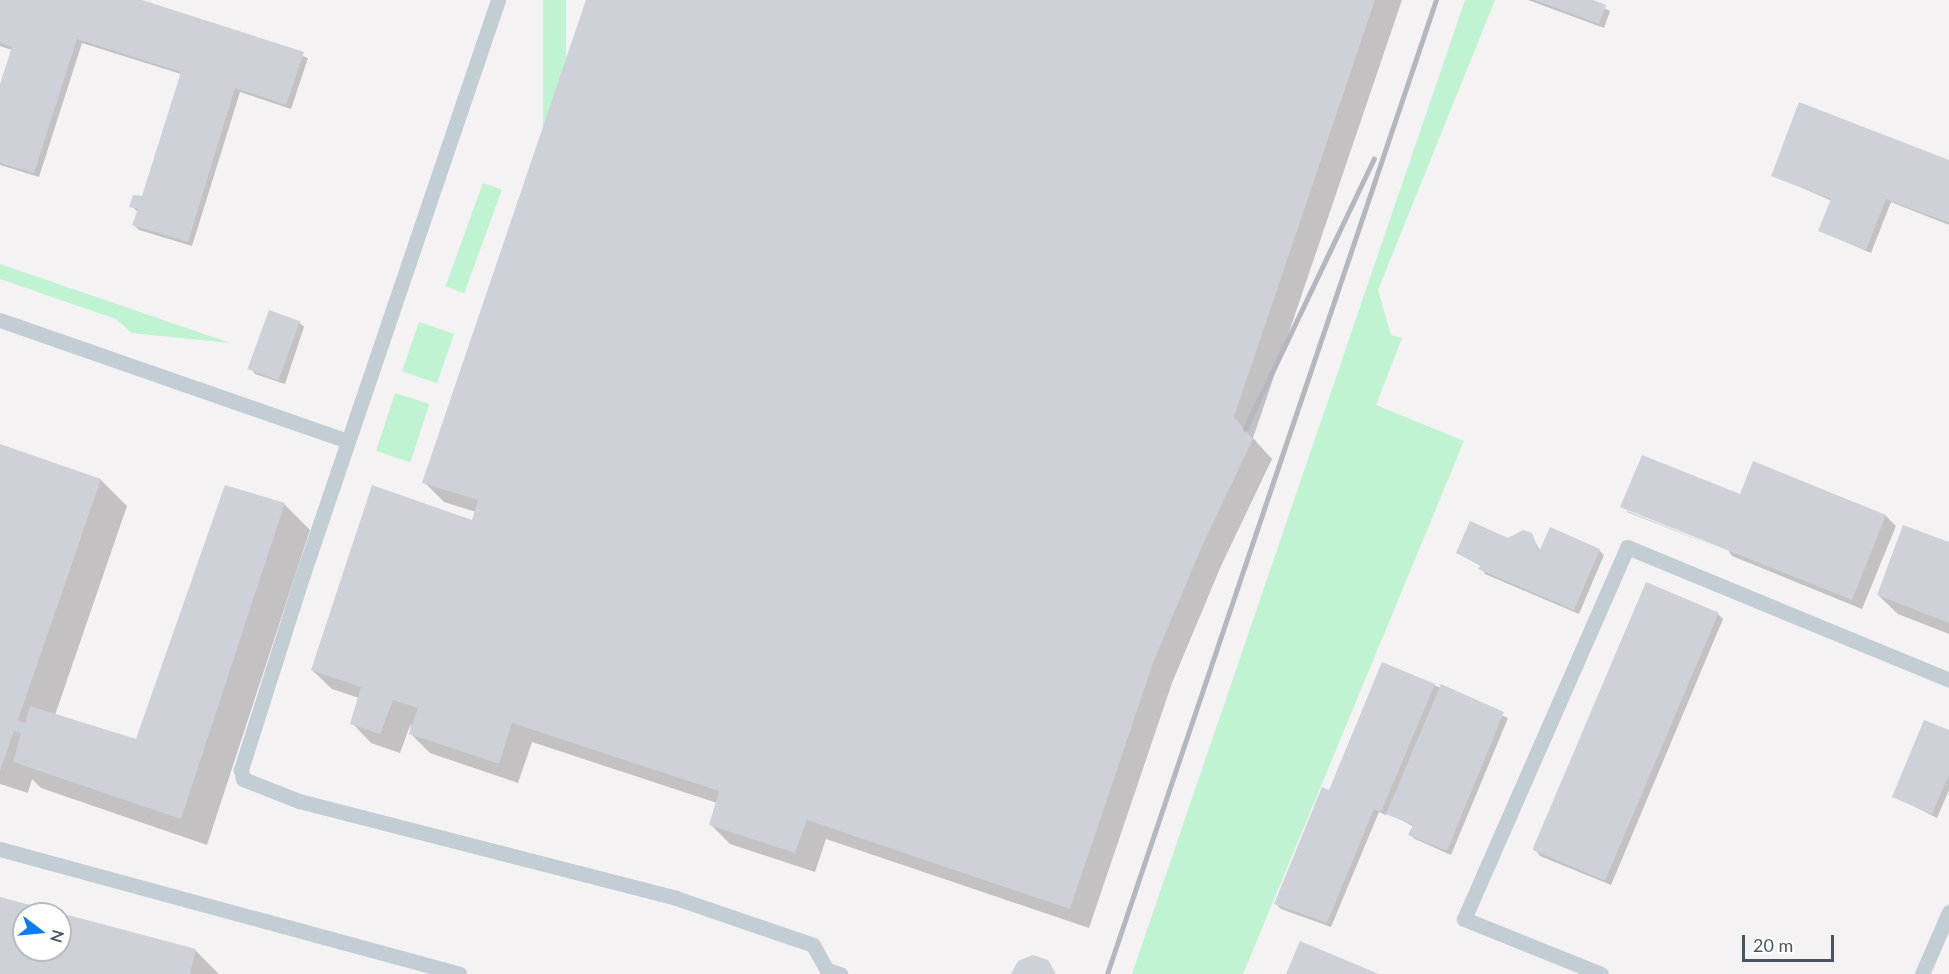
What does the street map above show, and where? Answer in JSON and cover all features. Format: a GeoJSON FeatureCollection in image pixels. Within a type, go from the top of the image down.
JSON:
{"type":"FeatureCollection","features":[{"type":"Feature","properties":{"kind":"lane"},"geometry":{"type":"LineString","coordinates":[[498,0],[348,441],[241,770],[243,778],[299,801],[676,898],[813,945],[831,972]]}},
{"type":"Feature","properties":{"kind":"lane"},"geometry":{"type":"LineString","coordinates":[[0,320],[348,441]]}},
{"type":"Feature","properties":{"kind":"lane"},"geometry":{"type":"LineString","coordinates":[[1601,974],[1464,919],[1627,547],[1949,680]]}},
{"type":"Feature","properties":{"kind":"lane"},"geometry":{"type":"LineString","coordinates":[[0,849],[459,974]]}},
{"type":"Feature","properties":{"kind":"lane"},"geometry":{"type":"LineString","coordinates":[[1922,974],[1949,912]]}},
{"type":"Feature","properties":{"kind":"green space"},"geometry":{"type":"Polygon","coordinates":[[[543,0],[566,0],[566,174],[543,174],[543,0]]]}},
{"type":"Feature","properties":{"kind":"green space"},"geometry":{"type":"Polygon","coordinates":[[[1465,0],[1495,0],[1378,290],[1391,335],[1402,338],[1376,405],[1464,441],[1243,974],[1132,974],[1465,0]]]}},
{"type":"Feature","properties":{"kind":"green space"},"geometry":{"type":"Polygon","coordinates":[[[483,183],[502,190],[464,293],[445,286],[483,183]]]}},
{"type":"Feature","properties":{"kind":"green space"},"geometry":{"type":"Polygon","coordinates":[[[0,264],[230,343],[132,333],[116,319],[0,279],[0,264]]]}},
{"type":"Feature","properties":{"kind":"green space"},"geometry":{"type":"Polygon","coordinates":[[[419,322],[454,334],[437,383],[402,371],[419,322]]]}},
{"type":"Feature","properties":{"kind":"green space"},"geometry":{"type":"Polygon","coordinates":[[[395,393],[429,404],[410,462],[376,451],[395,393]]]}},
{"type":"Feature","properties":{"kind":"building"},"geometry":{"type":"Polygon","coordinates":[[[0,0],[142,0],[304,52],[286,105],[235,88],[188,242],[132,225],[138,209],[129,207],[133,195],[142,196],[181,72],[77,39],[34,173],[0,163],[0,84],[12,47],[0,43],[0,0]]]}},
{"type":"Feature","properties":{"kind":"building"},"geometry":{"type":"Polygon","coordinates":[[[586,0],[1375,0],[1234,417],[1253,439],[1202,546],[1153,663],[1070,909],[807,820],[795,853],[709,825],[719,791],[512,723],[499,764],[409,734],[418,708],[393,700],[380,734],[350,724],[361,687],[311,670],[372,485],[472,520],[478,500],[422,483],[586,0]]]}},
{"type":"Feature","properties":{"kind":"building"},"geometry":{"type":"Polygon","coordinates":[[[1535,0],[1593,0],[1606,5],[1599,24],[1535,0]]]}},
{"type":"Feature","properties":{"kind":"building"},"geometry":{"type":"Polygon","coordinates":[[[1799,102],[1949,160],[1949,223],[1886,199],[1866,250],[1818,231],[1831,199],[1771,176],[1799,102]]]}},
{"type":"Feature","properties":{"kind":"building"},"geometry":{"type":"Polygon","coordinates":[[[269,310],[300,321],[278,380],[247,369],[269,310]]]}},
{"type":"Feature","properties":{"kind":"building"},"geometry":{"type":"Polygon","coordinates":[[[0,444],[101,479],[18,720],[25,723],[30,706],[136,739],[225,485],[285,503],[181,819],[13,762],[21,733],[14,731],[0,771],[0,444]]]}},
{"type":"Feature","properties":{"kind":"building"},"geometry":{"type":"Polygon","coordinates":[[[1642,455],[1740,494],[1753,461],[1886,515],[1852,600],[1620,507],[1642,455]]]}},
{"type":"Feature","properties":{"kind":"building"},"geometry":{"type":"Polygon","coordinates":[[[1470,521],[1508,538],[1523,530],[1532,533],[1539,552],[1550,527],[1600,549],[1574,610],[1478,569],[1481,565],[1456,553],[1470,521]]]}},
{"type":"Feature","properties":{"kind":"building"},"geometry":{"type":"Polygon","coordinates":[[[1903,525],[1949,542],[1949,623],[1877,595],[1903,525]]]}},
{"type":"Feature","properties":{"kind":"building"},"geometry":{"type":"Polygon","coordinates":[[[1646,582],[1719,613],[1605,881],[1532,850],[1646,582]]]}},
{"type":"Feature","properties":{"kind":"building"},"geometry":{"type":"Polygon","coordinates":[[[1382,662],[1435,684],[1381,812],[1374,809],[1327,923],[1274,904],[1322,787],[1329,790],[1382,662]]]}},
{"type":"Feature","properties":{"kind":"building"},"geometry":{"type":"Polygon","coordinates":[[[1441,684],[1504,712],[1447,851],[1408,835],[1413,825],[1386,814],[1441,684]]]}},
{"type":"Feature","properties":{"kind":"building"},"geometry":{"type":"Polygon","coordinates":[[[1924,720],[1949,730],[1949,775],[1932,814],[1892,797],[1924,720]]]}},
{"type":"Feature","properties":{"kind":"building"},"geometry":{"type":"Polygon","coordinates":[[[0,897],[19,902],[12,902],[12,962],[72,962],[72,916],[196,949],[190,974],[0,974],[0,897]]]}},
{"type":"Feature","properties":{"kind":"building"},"geometry":{"type":"Polygon","coordinates":[[[1300,941],[1379,974],[1286,974],[1300,941]]]}},
{"type":"Feature","properties":{"kind":"building"},"geometry":{"type":"Polygon","coordinates":[[[1033,955],[1048,960],[1056,974],[1011,974],[1018,961],[1033,955]]]}},
{"type":"Feature","properties":{"kind":"railway"},"geometry":{"type":"LineString","coordinates":[[1107,974],[1436,0]]}},
{"type":"Feature","properties":{"kind":"railway"},"geometry":{"type":"LineString","coordinates":[[1245,429],[1374,159]]}}]}
